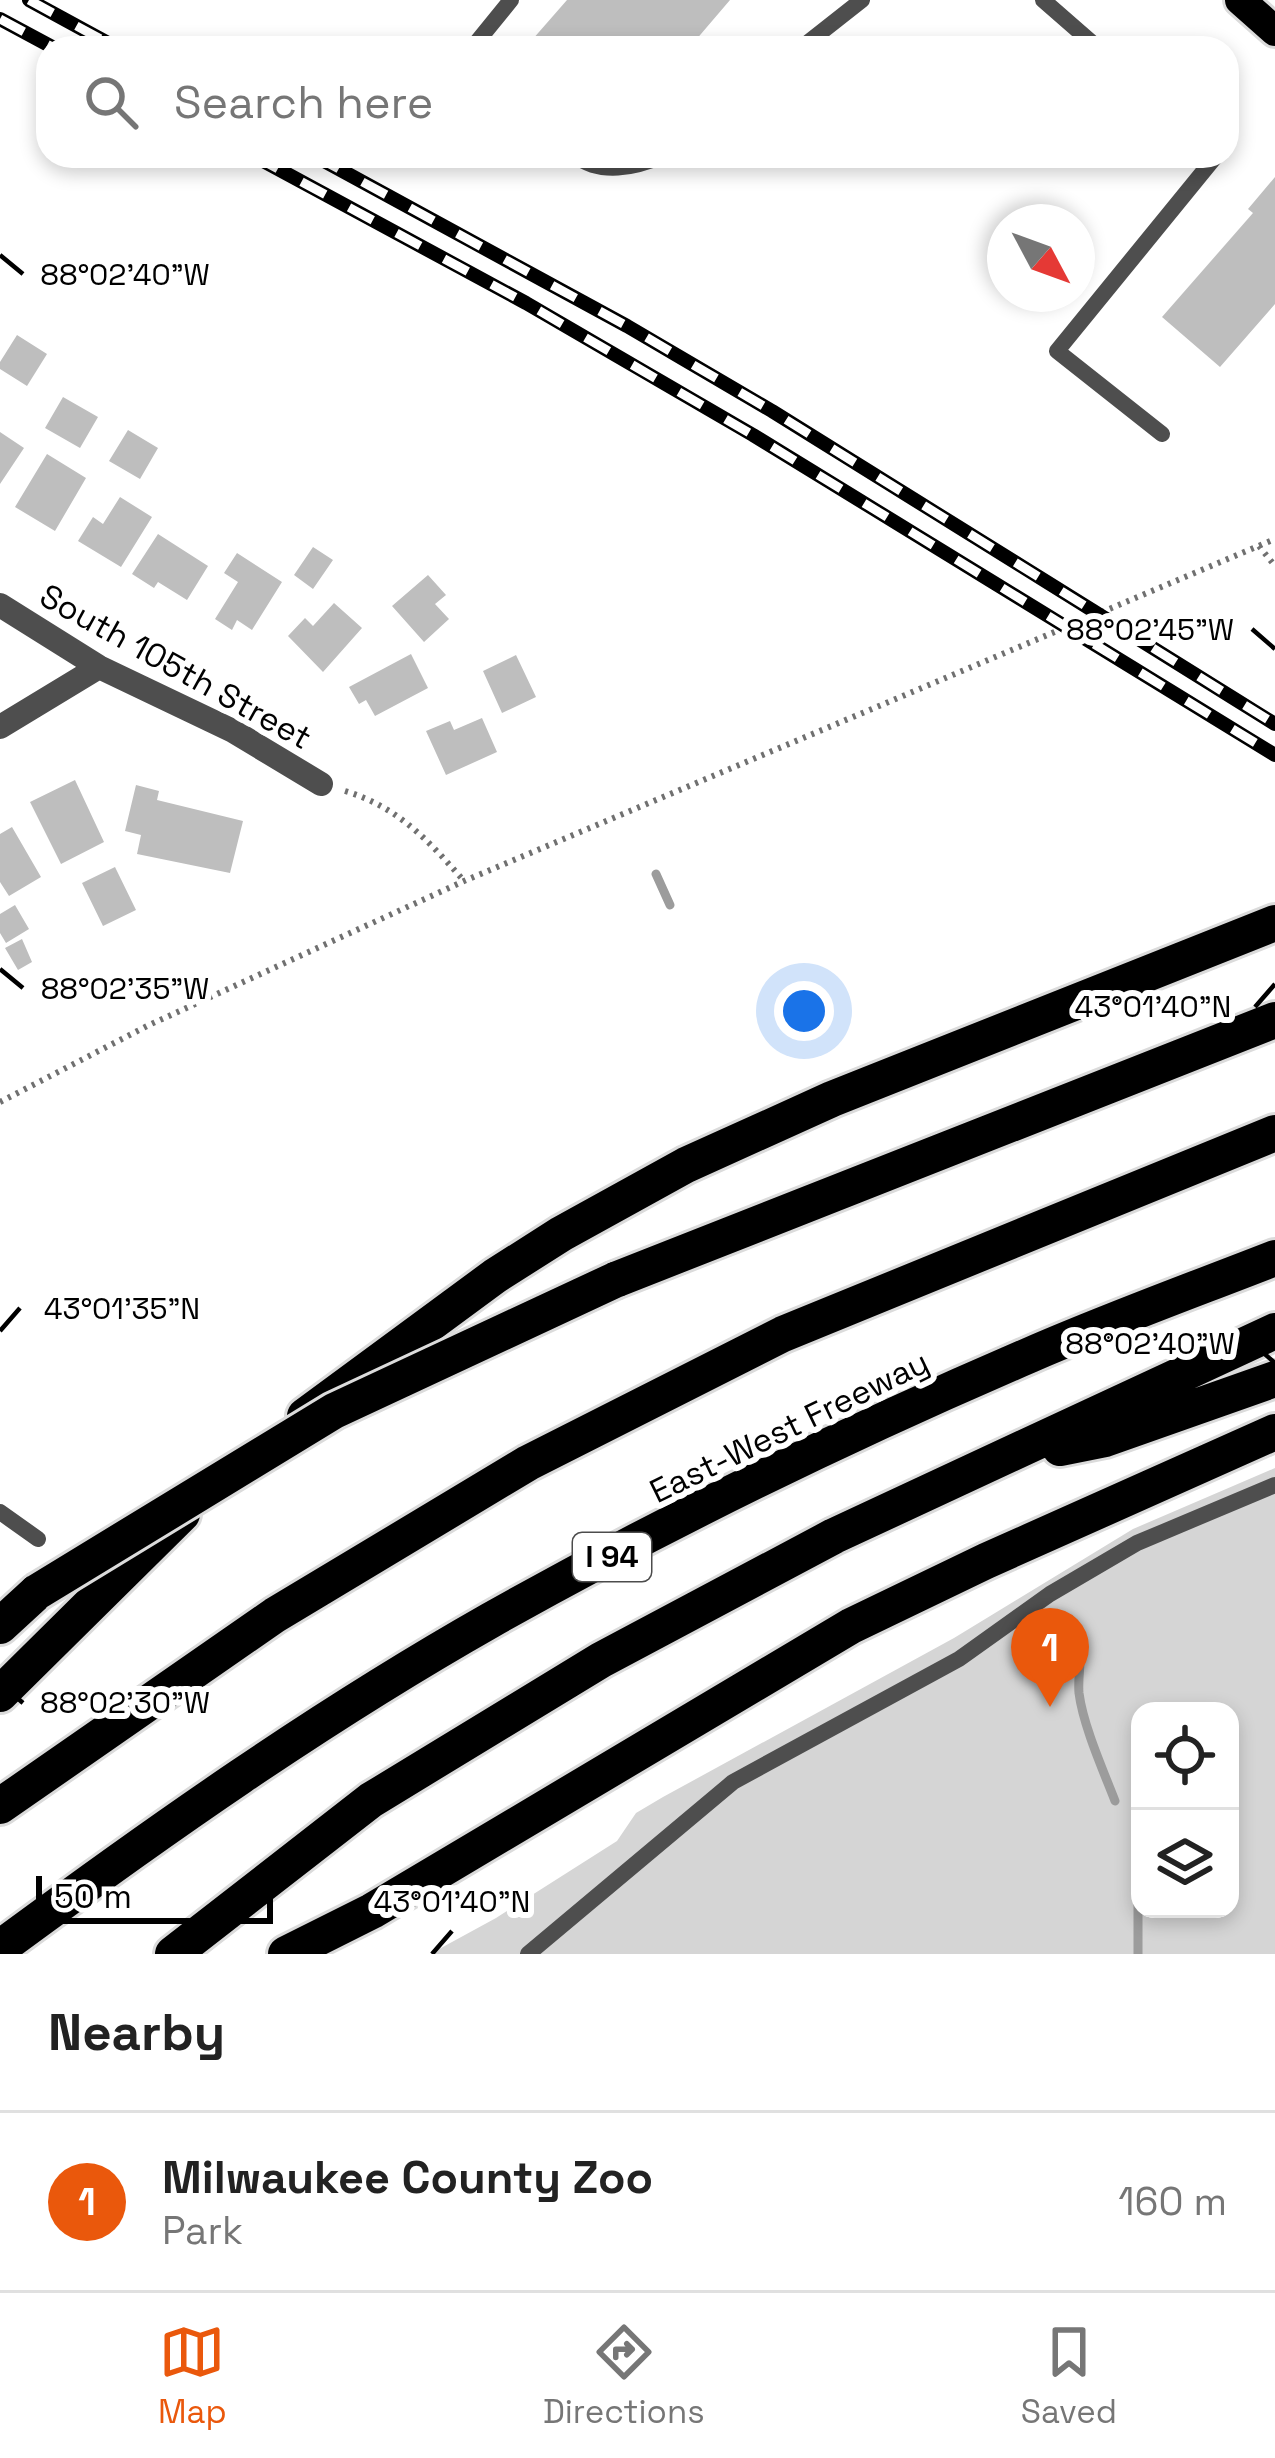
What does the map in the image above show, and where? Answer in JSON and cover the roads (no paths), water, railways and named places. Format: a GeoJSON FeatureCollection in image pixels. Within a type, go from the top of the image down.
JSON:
{"type":"FeatureCollection","features":[{"type":"Feature","properties":{"kind":"highway"},"geometry":{"type":"LineString","coordinates":[[0,1694],[188,1510],[429,1323],[561,1234],[762,1129],[1275,922]]}},
{"type":"Feature","properties":{"kind":"highway"},"geometry":{"type":"LineString","coordinates":[[0,1612],[334,1412],[615,1280],[1275,1020]]}},
{"type":"Feature","properties":{"kind":"highway"},"geometry":{"type":"LineString","coordinates":[[0,1806],[275,1615],[528,1463],[784,1334],[1275,1133]]}},
{"type":"Feature","properties":{"kind":"highway","name":"East-West Freeway"},"geometry":{"type":"LineString","coordinates":[[0,1948],[297,1739],[491,1620],[776,1471],[1031,1354],[1275,1258]]}},
{"type":"Feature","properties":{"kind":"highway"},"geometry":{"type":"LineString","coordinates":[[173,1954],[371,1800],[601,1660],[835,1536],[1275,1331]]}},
{"type":"Feature","properties":{"kind":"highway"},"geometry":{"type":"LineString","coordinates":[[1003,1459],[1105,1439],[1275,1379]]}},
{"type":"Feature","properties":{"kind":"highway"},"geometry":{"type":"LineString","coordinates":[[286,1954],[392,1900],[851,1626],[1275,1432]]}},
{"type":"Feature","properties":{"kind":"highway"},"geometry":{"type":"LineString","coordinates":[[0,1626],[37,1592]]}},
{"type":"Feature","properties":{"kind":"main road"},"geometry":{"type":"LineString","coordinates":[[1240,0],[1275,31]]}},
{"type":"Feature","properties":{"kind":"street","name":"South 105th Street"},"geometry":{"type":"LineString","coordinates":[[0,605],[99,667],[232,730],[321,784]]}},
{"type":"Feature","properties":{"kind":"street"},"geometry":{"type":"LineString","coordinates":[[0,727],[99,667]]}},
{"type":"Feature","properties":{"kind":"lane"},"geometry":{"type":"LineString","coordinates":[[482,36],[511,0]]}},
{"type":"Feature","properties":{"kind":"lane"},"geometry":{"type":"LineString","coordinates":[[816,36],[862,0]]}},
{"type":"Feature","properties":{"kind":"lane"},"geometry":{"type":"LineString","coordinates":[[1043,0],[1084,36]]}},
{"type":"Feature","properties":{"kind":"lane"},"geometry":{"type":"LineString","coordinates":[[1162,434],[1058,351],[1206,168]]}},
{"type":"Feature","properties":{"kind":"lane"},"geometry":{"type":"LineString","coordinates":[[529,1954],[733,1782],[972,1652],[1042,1599],[1122,1551],[1275,1485]]}},
{"type":"Feature","properties":{"kind":"lane"},"geometry":{"type":"LineString","coordinates":[[0,1512],[38,1539]]}},
{"type":"Feature","properties":{"kind":"waterway"},"geometry":{"type":"LineString","coordinates":[[656,874],[670,905]]}},
{"type":"Feature","properties":{"kind":"waterway"},"geometry":{"type":"LineString","coordinates":[[1074,1628],[1080,1652],[1081,1706],[1115,1801]]}},
{"type":"Feature","properties":{"kind":"waterway"},"geometry":{"type":"LineString","coordinates":[[1138,1918],[1138,1954]]}},
{"type":"Feature","properties":{"kind":"railway"},"geometry":{"type":"LineString","coordinates":[[29,0],[95,36]]}},
{"type":"Feature","properties":{"kind":"railway"},"geometry":{"type":"LineString","coordinates":[[0,19],[36,38]]}},
{"type":"Feature","properties":{"kind":"railway"},"geometry":{"type":"LineString","coordinates":[[276,168],[526,303],[753,435],[1275,755]]}},
{"type":"Feature","properties":{"kind":"railway"},"geometry":{"type":"LineString","coordinates":[[337,168],[772,411],[1275,724]]}},
{"type":"Feature","properties":{"kind":"place","name":"Milwaukee County Zoo"},"geometry":{"type":"Point","coordinates":[1050,1707]}}]}
